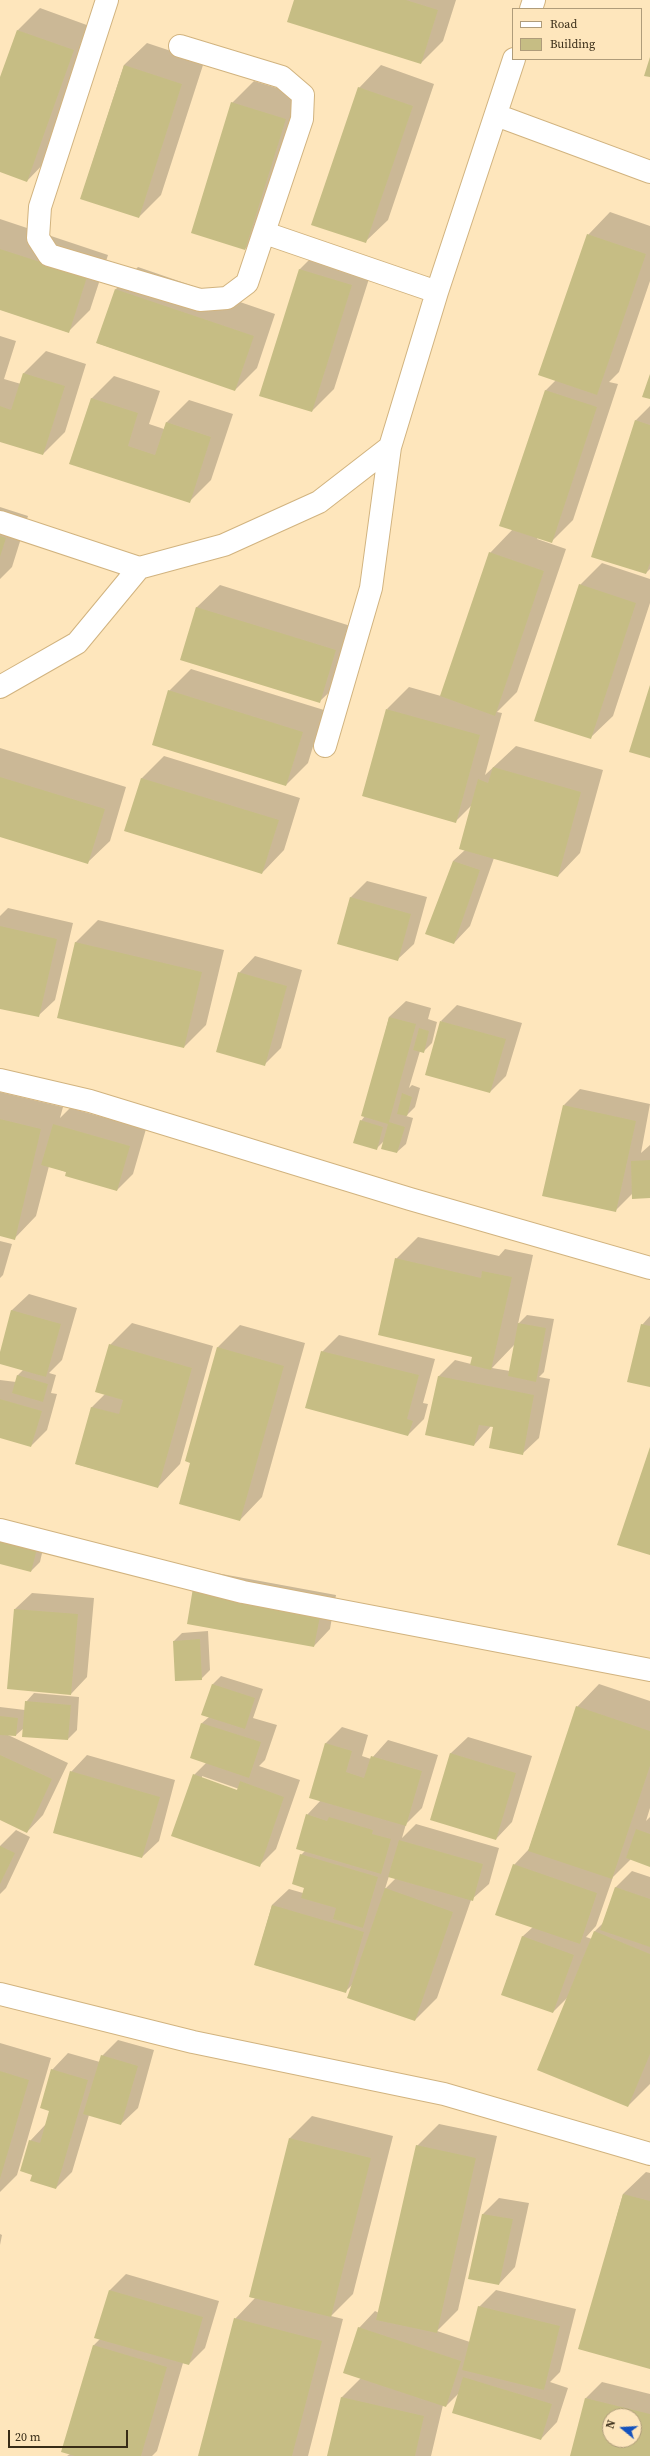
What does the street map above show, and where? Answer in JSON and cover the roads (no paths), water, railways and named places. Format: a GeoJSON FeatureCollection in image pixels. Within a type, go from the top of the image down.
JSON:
{"type":"FeatureCollection","features":[{"type":"Feature","properties":{"kind":"street"},"geometry":{"type":"LineString","coordinates":[[106,0],[40,207],[38,238],[49,254],[200,300],[227,298],[247,283],[302,119],[303,95],[282,77],[180,46]]}},
{"type":"Feature","properties":{"kind":"street"},"geometry":{"type":"LineString","coordinates":[[325,746],[371,588],[390,447],[437,292],[514,60]]}},
{"type":"Feature","properties":{"kind":"street"},"geometry":{"type":"LineString","coordinates":[[496,115],[650,172]]}},
{"type":"Feature","properties":{"kind":"street"},"geometry":{"type":"LineString","coordinates":[[265,233],[437,292]]}},
{"type":"Feature","properties":{"kind":"street"},"geometry":{"type":"LineString","coordinates":[[0,522],[139,568],[224,545],[319,502],[390,447]]}},
{"type":"Feature","properties":{"kind":"street"},"geometry":{"type":"LineString","coordinates":[[0,687],[77,643],[139,568]]}},
{"type":"Feature","properties":{"kind":"street"},"geometry":{"type":"LineString","coordinates":[[0,1080],[90,1101],[410,1199],[650,1268]]}},
{"type":"Feature","properties":{"kind":"street"},"geometry":{"type":"LineString","coordinates":[[0,1530],[243,1592],[650,1670]]}},
{"type":"Feature","properties":{"kind":"street"},"geometry":{"type":"LineString","coordinates":[[0,1994],[193,2042],[444,2094],[650,2154]]}}]}
